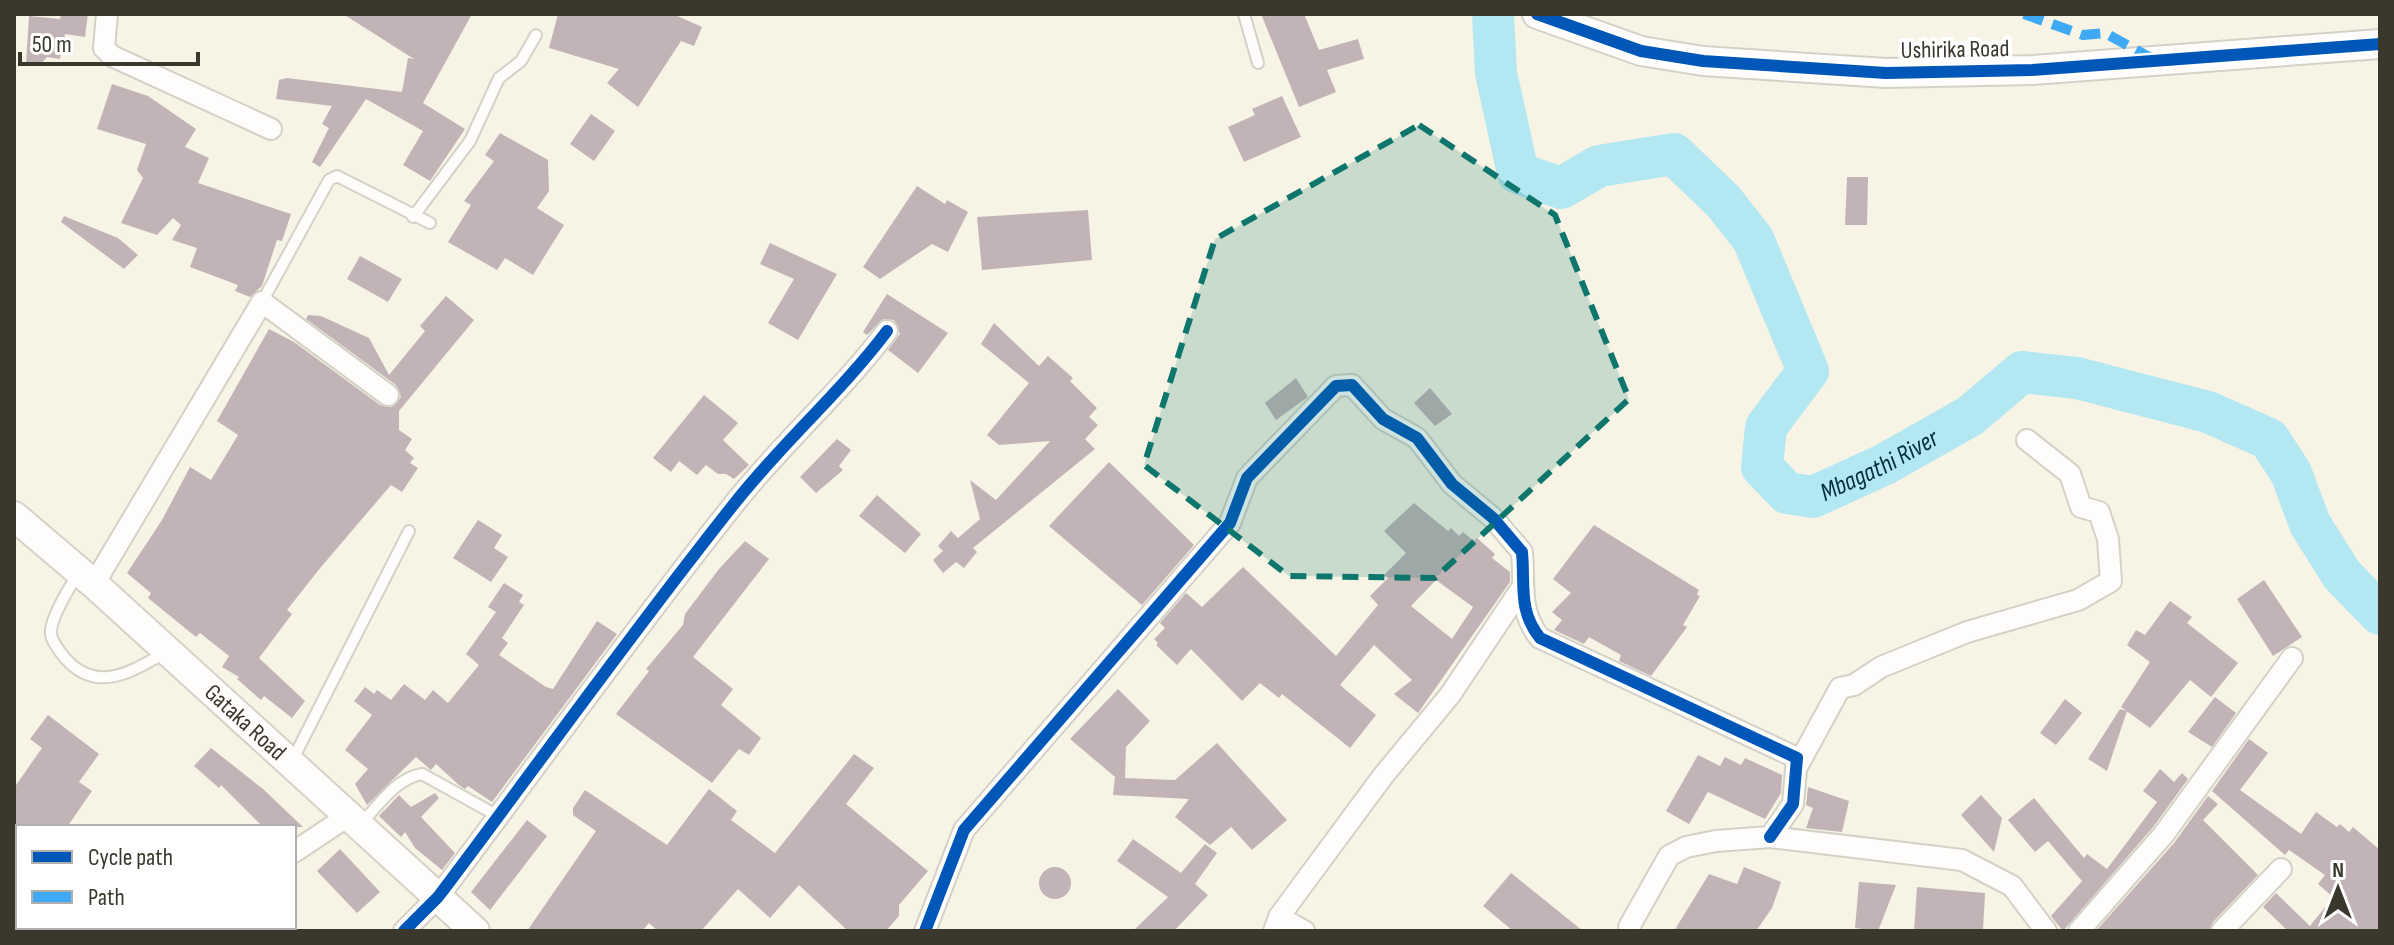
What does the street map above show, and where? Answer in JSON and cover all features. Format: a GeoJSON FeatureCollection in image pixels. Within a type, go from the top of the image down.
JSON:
{"type":"FeatureCollection","features":[{"type":"Feature","properties":{"kind":"street"},"geometry":{"type":"LineString","coordinates":[[107,14],[104,48],[112,56],[271,129]]}},
{"type":"Feature","properties":{"kind":"street","name":"Ushirika Road"},"geometry":{"type":"LineString","coordinates":[[1537,14],[1656,53],[1703,61],[1886,73],[2032,70],[2380,44]]}},
{"type":"Feature","properties":{"kind":"street"},"geometry":{"type":"LineString","coordinates":[[87,577],[262,302],[388,395]]}},
{"type":"Feature","properties":{"kind":"street"},"geometry":{"type":"LineString","coordinates":[[404,931],[438,897],[735,503],[813,411],[855,373],[887,331]]}},
{"type":"Feature","properties":{"kind":"street"},"geometry":{"type":"LineString","coordinates":[[925,931],[964,830],[1230,523],[1247,478],[1336,386],[1352,385],[1383,419],[1417,438],[1452,484],[1493,518],[1522,552],[1521,589],[1527,620],[1540,638],[1791,752],[1798,765]]}},
{"type":"Feature","properties":{"kind":"street"},"geometry":{"type":"LineString","coordinates":[[1770,837],[1793,804],[1798,765],[1840,688],[1854,685],[1881,667],[1967,632],[2078,600],[2111,581],[2108,539],[2099,512],[2081,507],[2070,474],[2027,440]]}},
{"type":"Feature","properties":{"kind":"street","name":"Gataka Road"},"geometry":{"type":"LineString","coordinates":[[14,516],[87,577],[475,931]]}},
{"type":"Feature","properties":{"kind":"street"},"geometry":{"type":"LineString","coordinates":[[1304,931],[1277,924],[1383,776],[1450,695],[1521,589]]}},
{"type":"Feature","properties":{"kind":"street"},"geometry":{"type":"LineString","coordinates":[[2079,931],[2164,834],[2292,658]]}},
{"type":"Feature","properties":{"kind":"street"},"geometry":{"type":"LineString","coordinates":[[296,851],[353,821]]}},
{"type":"Feature","properties":{"kind":"street"},"geometry":{"type":"LineString","coordinates":[[1630,930],[1669,856],[1686,847],[1716,841],[1770,837],[1962,860],[2012,886],[2046,931]]}},
{"type":"Feature","properties":{"kind":"street"},"geometry":{"type":"LineString","coordinates":[[2222,931],[2281,869]]}},
{"type":"Feature","properties":{"kind":"lane"},"geometry":{"type":"LineString","coordinates":[[1244,14],[1258,63]]}},
{"type":"Feature","properties":{"kind":"lane"},"geometry":{"type":"LineString","coordinates":[[413,217],[470,141],[499,78],[521,61],[536,35]]}},
{"type":"Feature","properties":{"kind":"lane"},"geometry":{"type":"LineString","coordinates":[[262,302],[329,180],[337,176],[430,223]]}},
{"type":"Feature","properties":{"kind":"lane"},"geometry":{"type":"LineString","coordinates":[[290,763],[409,531]]}},
{"type":"Feature","properties":{"kind":"lane"},"geometry":{"type":"LineString","coordinates":[[87,577],[51,626],[51,639],[67,660],[87,675],[124,676],[168,651]]}},
{"type":"Feature","properties":{"kind":"lane"},"geometry":{"type":"LineString","coordinates":[[353,821],[409,776],[422,774],[498,816]]}},
{"type":"Feature","properties":{"kind":"highlighted area"},"geometry":{"type":"Polygon","coordinates":[[[1419,125],[1555,215],[1629,399],[1435,578],[1289,576],[1144,465],[1215,239],[1419,125]]]}},
{"type":"Feature","properties":{"kind":"building"},"geometry":{"type":"Polygon","coordinates":[[[61,14],[88,14],[85,37],[65,34],[60,59],[47,57],[41,64],[26,64],[29,16],[60,19],[61,14]]]}},
{"type":"Feature","properties":{"kind":"building"},"geometry":{"type":"Polygon","coordinates":[[[343,14],[472,14],[423,103],[465,129],[430,181],[403,165],[423,131],[366,99],[320,167],[312,162],[329,128],[322,124],[332,106],[276,99],[279,80],[287,78],[402,92],[408,58],[414,59],[343,14]]]}},
{"type":"Feature","properties":{"kind":"building"},"geometry":{"type":"Polygon","coordinates":[[[558,14],[673,14],[702,27],[694,46],[681,41],[638,107],[607,83],[619,69],[549,48],[558,14]]]}},
{"type":"Feature","properties":{"kind":"building"},"geometry":{"type":"Polygon","coordinates":[[[1261,14],[1304,14],[1319,50],[1358,39],[1364,59],[1327,70],[1336,92],[1299,107],[1261,14]]]}},
{"type":"Feature","properties":{"kind":"building"},"geometry":{"type":"Polygon","coordinates":[[[112,84],[148,96],[196,129],[185,147],[209,158],[198,183],[291,214],[282,241],[277,240],[262,286],[250,297],[235,291],[238,285],[190,267],[197,248],[172,240],[181,225],[173,218],[157,235],[121,223],[143,178],[137,170],[146,144],[97,129],[112,84]]]}},
{"type":"Feature","properties":{"kind":"building"},"geometry":{"type":"Polygon","coordinates":[[[1282,96],[1301,137],[1244,162],[1228,127],[1255,115],[1252,109],[1282,96]]]}},
{"type":"Feature","properties":{"kind":"building"},"geometry":{"type":"Polygon","coordinates":[[[591,114],[615,131],[594,161],[570,144],[591,114]]]}},
{"type":"Feature","properties":{"kind":"building"},"geometry":{"type":"Polygon","coordinates":[[[500,133],[548,160],[549,191],[537,208],[564,225],[533,275],[505,258],[497,270],[448,242],[471,205],[464,201],[494,161],[485,155],[500,133]]]}},
{"type":"Feature","properties":{"kind":"building"},"geometry":{"type":"Polygon","coordinates":[[[1847,177],[1868,177],[1867,225],[1845,225],[1847,177]]]}},
{"type":"Feature","properties":{"kind":"building"},"geometry":{"type":"Polygon","coordinates":[[[917,186],[945,204],[947,200],[968,212],[948,252],[932,244],[880,279],[863,267],[917,186]]]}},
{"type":"Feature","properties":{"kind":"building"},"geometry":{"type":"Polygon","coordinates":[[[1088,210],[1092,260],[982,270],[977,217],[1088,210]]]}},
{"type":"Feature","properties":{"kind":"building"},"geometry":{"type":"Polygon","coordinates":[[[64,216],[118,238],[138,255],[124,269],[61,222],[64,216]]]}},
{"type":"Feature","properties":{"kind":"building"},"geometry":{"type":"Polygon","coordinates":[[[770,243],[837,274],[798,340],[768,323],[794,279],[760,264],[770,243]]]}},
{"type":"Feature","properties":{"kind":"building"},"geometry":{"type":"Polygon","coordinates":[[[360,256],[402,279],[388,302],[347,279],[360,256]]]}},
{"type":"Feature","properties":{"kind":"building"},"geometry":{"type":"Polygon","coordinates":[[[887,294],[948,333],[918,373],[888,350],[900,334],[894,320],[883,319],[867,335],[863,332],[887,294]]]}},
{"type":"Feature","properties":{"kind":"building"},"geometry":{"type":"Polygon","coordinates":[[[446,296],[474,320],[399,411],[399,430],[412,439],[405,450],[414,458],[410,463],[418,468],[402,492],[391,485],[321,567],[287,610],[292,614],[259,658],[305,701],[292,718],[264,696],[261,700],[237,679],[239,677],[222,667],[229,656],[200,633],[196,637],[148,598],[151,593],[127,573],[162,520],[190,467],[211,480],[238,435],[217,421],[269,329],[294,342],[380,405],[392,407],[401,397],[396,385],[306,319],[308,315],[321,316],[369,338],[389,375],[425,331],[420,326],[446,296]]]}},
{"type":"Feature","properties":{"kind":"building"},"geometry":{"type":"Polygon","coordinates":[[[994,323],[1039,366],[1048,356],[1073,378],[1070,381],[1097,408],[1089,417],[1098,425],[1085,439],[1095,449],[973,548],[977,552],[964,568],[956,562],[943,573],[933,560],[943,551],[938,546],[951,531],[958,538],[980,519],[970,480],[996,500],[1050,441],[999,445],[987,435],[1029,383],[981,344],[994,323]]]}},
{"type":"Feature","properties":{"kind":"building"},"geometry":{"type":"Polygon","coordinates":[[[1296,378],[1308,397],[1276,420],[1265,403],[1296,378]]]}},
{"type":"Feature","properties":{"kind":"building"},"geometry":{"type":"Polygon","coordinates":[[[1430,388],[1452,414],[1435,426],[1414,403],[1430,388]]]}},
{"type":"Feature","properties":{"kind":"building"},"geometry":{"type":"Polygon","coordinates":[[[704,395],[738,423],[723,440],[749,465],[734,479],[718,474],[706,465],[697,475],[679,461],[671,472],[653,458],[704,395]]]}},
{"type":"Feature","properties":{"kind":"building"},"geometry":{"type":"Polygon","coordinates":[[[837,439],[851,450],[839,466],[843,470],[816,493],[800,477],[837,439]]]}},
{"type":"Feature","properties":{"kind":"building"},"geometry":{"type":"Polygon","coordinates":[[[1109,462],[1194,545],[1142,605],[1049,526],[1109,462]]]}},
{"type":"Feature","properties":{"kind":"building"},"geometry":{"type":"Polygon","coordinates":[[[877,495],[921,534],[905,553],[859,516],[877,495]]]}},
{"type":"Feature","properties":{"kind":"building"},"geometry":{"type":"Polygon","coordinates":[[[1414,503],[1448,531],[1451,528],[1459,536],[1463,532],[1474,541],[1477,538],[1495,554],[1492,558],[1510,572],[1510,582],[1418,713],[1394,694],[1412,680],[1374,645],[1340,685],[1376,715],[1350,748],[1282,694],[1279,698],[1260,683],[1242,701],[1191,649],[1177,665],[1156,645],[1158,643],[1154,639],[1165,628],[1160,623],[1186,593],[1202,607],[1243,567],[1336,656],[1378,605],[1370,596],[1388,578],[1384,575],[1406,553],[1384,531],[1414,503]],[[1436,580],[1411,606],[1452,639],[1473,607],[1436,580]]]}},
{"type":"Feature","properties":{"kind":"building"},"geometry":{"type":"Polygon","coordinates":[[[478,520],[502,535],[494,548],[508,557],[491,582],[453,558],[478,520]]]}},
{"type":"Feature","properties":{"kind":"building"},"geometry":{"type":"Polygon","coordinates":[[[1594,525],[1699,590],[1697,595],[1700,596],[1683,625],[1687,627],[1651,676],[1619,661],[1621,655],[1589,637],[1584,644],[1554,630],[1562,620],[1552,612],[1571,593],[1553,579],[1594,525]]]}},
{"type":"Feature","properties":{"kind":"building"},"geometry":{"type":"Polygon","coordinates":[[[745,541],[769,559],[693,657],[733,689],[721,705],[761,738],[749,755],[739,749],[712,783],[616,714],[649,671],[646,669],[683,625],[685,614],[745,541]]]}},
{"type":"Feature","properties":{"kind":"building"},"geometry":{"type":"Polygon","coordinates":[[[2264,580],[2302,637],[2273,656],[2237,599],[2264,580]]]}},
{"type":"Feature","properties":{"kind":"building"},"geometry":{"type":"Polygon","coordinates":[[[504,583],[523,595],[519,602],[524,605],[502,638],[508,643],[499,655],[546,687],[553,689],[597,621],[617,634],[492,802],[468,786],[465,789],[459,785],[436,764],[431,770],[416,757],[367,805],[355,784],[368,769],[345,750],[372,715],[354,701],[365,687],[374,694],[377,690],[391,700],[404,684],[425,700],[433,690],[448,703],[479,665],[466,654],[496,612],[488,607],[504,583]]]}},
{"type":"Feature","properties":{"kind":"building"},"geometry":{"type":"Polygon","coordinates":[[[2170,601],[2192,617],[2187,623],[2238,663],[2211,697],[2190,680],[2150,728],[2121,707],[2150,662],[2127,645],[2136,630],[2145,635],[2170,601]]]}},
{"type":"Feature","properties":{"kind":"building"},"geometry":{"type":"Polygon","coordinates":[[[1118,689],[1150,721],[1126,747],[1125,778],[1175,780],[1217,743],[1287,820],[1252,850],[1231,827],[1210,845],[1175,817],[1189,799],[1113,795],[1115,777],[1070,739],[1118,689]]]}},
{"type":"Feature","properties":{"kind":"building"},"geometry":{"type":"Polygon","coordinates":[[[2215,697],[2236,713],[2212,747],[2188,732],[2215,697]]]}},
{"type":"Feature","properties":{"kind":"building"},"geometry":{"type":"Polygon","coordinates":[[[2065,699],[2082,713],[2056,745],[2040,733],[2065,699]]]}},
{"type":"Feature","properties":{"kind":"building"},"geometry":{"type":"Polygon","coordinates":[[[2120,709],[2127,711],[2107,771],[2088,759],[2120,709]]]}},
{"type":"Feature","properties":{"kind":"building"},"geometry":{"type":"Polygon","coordinates":[[[48,715],[99,754],[79,782],[92,791],[68,825],[14,827],[14,788],[42,748],[30,739],[48,715]]]}},
{"type":"Feature","properties":{"kind":"building"},"geometry":{"type":"Polygon","coordinates":[[[2249,739],[2268,753],[2240,790],[2301,834],[2316,812],[2349,832],[2353,827],[2380,850],[2380,931],[2288,931],[2263,907],[2276,893],[2310,926],[2333,897],[2318,884],[2325,875],[2289,850],[2285,855],[2212,791],[2249,739]]]}},
{"type":"Feature","properties":{"kind":"building"},"geometry":{"type":"Polygon","coordinates":[[[211,748],[263,789],[303,827],[261,825],[221,785],[219,788],[194,766],[211,748]]]}},
{"type":"Feature","properties":{"kind":"building"},"geometry":{"type":"Polygon","coordinates":[[[854,754],[874,768],[846,804],[928,871],[899,905],[899,916],[886,931],[848,931],[799,885],[770,918],[738,889],[701,931],[658,931],[649,923],[642,931],[527,931],[596,831],[573,815],[573,808],[585,790],[667,845],[709,789],[737,811],[731,820],[775,853],[854,754]]]}},
{"type":"Feature","properties":{"kind":"building"},"geometry":{"type":"Polygon","coordinates":[[[1698,755],[1720,766],[1725,757],[1741,765],[1745,758],[1782,775],[1781,793],[1765,819],[1708,792],[1689,824],[1666,811],[1698,755]]]}},
{"type":"Feature","properties":{"kind":"building"},"geometry":{"type":"Polygon","coordinates":[[[2160,769],[2174,782],[2182,773],[2188,779],[2154,826],[2063,931],[2051,916],[2082,881],[2048,841],[2035,852],[2008,820],[2034,798],[2084,858],[2087,854],[2107,869],[2157,802],[2143,791],[2160,769]]]}},
{"type":"Feature","properties":{"kind":"building"},"geometry":{"type":"Polygon","coordinates":[[[1808,787],[1849,801],[1842,832],[1806,828],[1813,808],[1806,805],[1808,787]]]}},
{"type":"Feature","properties":{"kind":"building"},"geometry":{"type":"Polygon","coordinates":[[[435,793],[439,798],[421,817],[455,853],[442,870],[415,848],[405,832],[401,837],[379,816],[399,795],[411,807],[435,793]]]}},
{"type":"Feature","properties":{"kind":"building"},"geometry":{"type":"Polygon","coordinates":[[[1981,795],[2002,818],[1994,852],[1961,815],[1981,795]]]}},
{"type":"Feature","properties":{"kind":"building"},"geometry":{"type":"Polygon","coordinates":[[[2208,796],[2218,804],[2203,820],[2258,875],[2213,922],[2209,931],[2096,931],[2174,843],[2208,796]]]}},
{"type":"Feature","properties":{"kind":"building"},"geometry":{"type":"Polygon","coordinates":[[[527,820],[547,836],[490,910],[471,892],[527,820]]]}},
{"type":"Feature","properties":{"kind":"building"},"geometry":{"type":"Polygon","coordinates":[[[1133,839],[1181,873],[1205,844],[1217,853],[1195,884],[1208,895],[1174,931],[1133,931],[1168,897],[1117,861],[1133,839]]]}},
{"type":"Feature","properties":{"kind":"building"},"geometry":{"type":"Polygon","coordinates":[[[340,849],[380,892],[357,913],[317,871],[340,849]]]}},
{"type":"Feature","properties":{"kind":"building"},"geometry":{"type":"Polygon","coordinates":[[[1055,867],[1067,871],[1071,883],[1067,895],[1055,899],[1043,895],[1039,883],[1043,871],[1055,867]]]}},
{"type":"Feature","properties":{"kind":"building"},"geometry":{"type":"Polygon","coordinates":[[[1744,867],[1781,882],[1772,908],[1756,931],[1674,931],[1709,874],[1737,884],[1744,867]]]}},
{"type":"Feature","properties":{"kind":"building"},"geometry":{"type":"Polygon","coordinates":[[[1511,873],[1583,931],[1513,931],[1483,906],[1511,873]]]}},
{"type":"Feature","properties":{"kind":"building"},"geometry":{"type":"Polygon","coordinates":[[[1859,882],[1896,885],[1878,931],[1855,928],[1859,882]]]}},
{"type":"Feature","properties":{"kind":"building"},"geometry":{"type":"Polygon","coordinates":[[[1917,887],[1985,893],[1983,931],[1914,931],[1917,887]]]}},
{"type":"Feature","properties":{"kind":"waterway","name":"Mbagathi River"},"geometry":{"type":"LineString","coordinates":[[1493,14],[1496,73],[1518,173],[1561,188],[1599,166],[1674,154],[1723,201],[1753,239],[1808,371],[1766,427],[1762,467],[1787,493],[1813,497],[1885,464],[1970,416],[2022,372],[2077,378],[2208,412],[2269,439],[2291,473],[2310,524],[2342,575],[2380,614]]}},
{"type":"Feature","properties":{"kind":"marked path"},"geometry":{"type":"LineString","coordinates":[[2024,14],[2083,35],[2105,33],[2153,59]]}},
{"type":"Feature","properties":{"kind":"cycle path"},"geometry":{"type":"LineString","coordinates":[[1537,14],[1641,51],[1703,61],[1886,73],[2032,70],[2380,44]]}},
{"type":"Feature","properties":{"kind":"cycle path"},"geometry":{"type":"LineString","coordinates":[[404,931],[438,897],[734,504],[887,331]]}},
{"type":"Feature","properties":{"kind":"cycle path"},"geometry":{"type":"LineString","coordinates":[[925,931],[964,830],[1230,523],[1247,478],[1336,386],[1352,385],[1383,419],[1417,438],[1452,484],[1493,518],[1522,552],[1525,608],[1540,638],[1797,758],[1793,804],[1770,837]]}}]}
